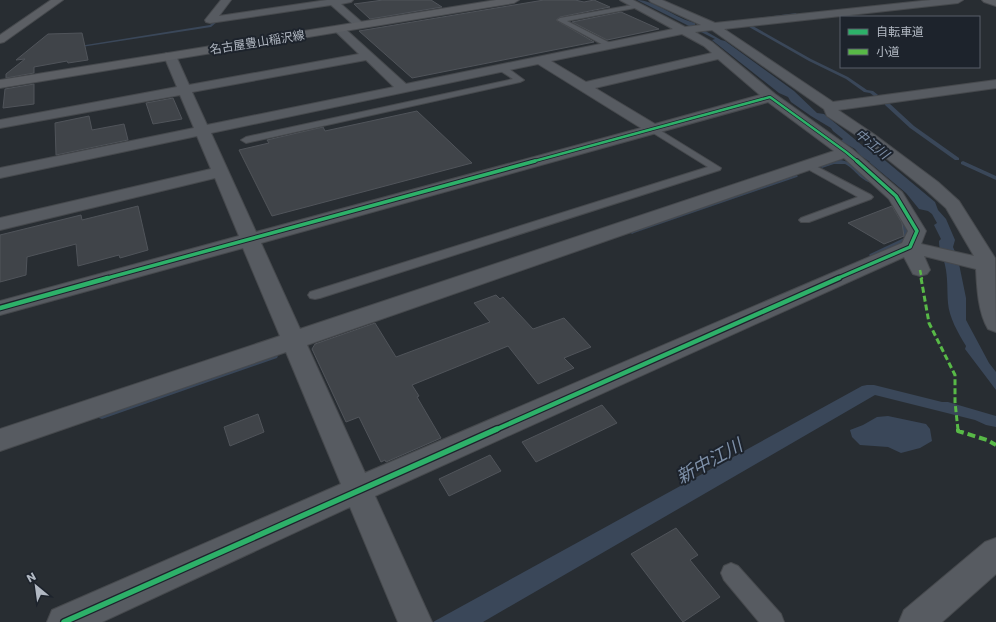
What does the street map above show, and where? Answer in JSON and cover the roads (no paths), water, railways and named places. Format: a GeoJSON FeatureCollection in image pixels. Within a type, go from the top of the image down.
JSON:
{"type":"FeatureCollection","features":[{"type":"Feature","properties":{"kind":"main road"},"geometry":{"type":"LineString","coordinates":[[0,40],[58,0]]}},
{"type":"Feature","properties":{"kind":"main road","name":"名古屋豊山稲沢線"},"geometry":{"type":"LineString","coordinates":[[0,84],[514,0]]}},
{"type":"Feature","properties":{"kind":"main road"},"geometry":{"type":"LineString","coordinates":[[987,0],[996,3]]}},
{"type":"Feature","properties":{"kind":"street"},"geometry":{"type":"LineString","coordinates":[[226,0],[210,20],[348,0]]}},
{"type":"Feature","properties":{"kind":"street"},"geometry":{"type":"LineString","coordinates":[[625,0],[662,18],[708,44],[770,96],[846,152],[896,196],[917,231],[915,248],[920,270]]}},
{"type":"Feature","properties":{"kind":"street"},"geometry":{"type":"LineString","coordinates":[[654,0],[711,27],[830,107],[832,113],[882,148],[932,186],[954,205],[987,260],[988,289],[996,324]]}},
{"type":"Feature","properties":{"kind":"street"},"geometry":{"type":"LineString","coordinates":[[0,173],[684,30],[958,0]]}},
{"type":"Feature","properties":{"kind":"street"},"geometry":{"type":"LineString","coordinates":[[333,1],[360,25]]}},
{"type":"Feature","properties":{"kind":"street"},"geometry":{"type":"LineString","coordinates":[[340,29],[404,89]]}},
{"type":"Feature","properties":{"kind":"street"},"geometry":{"type":"LineString","coordinates":[[583,87],[720,55]]}},
{"type":"Feature","properties":{"kind":"street"},"geometry":{"type":"LineString","coordinates":[[170,56],[292,341],[415,621]]}},
{"type":"Feature","properties":{"kind":"street"},"geometry":{"type":"LineString","coordinates":[[0,124],[368,56]]}},
{"type":"Feature","properties":{"kind":"street"},"geometry":{"type":"LineString","coordinates":[[540,60],[652,129]]}},
{"type":"Feature","properties":{"kind":"street"},"geometry":{"type":"LineString","coordinates":[[830,107],[996,84]]}},
{"type":"Feature","properties":{"kind":"street"},"geometry":{"type":"LineString","coordinates":[[0,308],[770,96]]}},
{"type":"Feature","properties":{"kind":"street"},"geometry":{"type":"LineString","coordinates":[[0,440],[846,152]]}},
{"type":"Feature","properties":{"kind":"street"},"geometry":{"type":"LineString","coordinates":[[0,224],[220,172]]}},
{"type":"Feature","properties":{"kind":"street"},"geometry":{"type":"LineString","coordinates":[[64,622],[358,490],[915,248],[987,260]]}},
{"type":"Feature","properties":{"kind":"street"},"geometry":{"type":"LineString","coordinates":[[916,622],[996,553]]}},
{"type":"Feature","properties":{"kind":"lane"},"geometry":{"type":"LineString","coordinates":[[609,46],[560,20],[638,6]]}},
{"type":"Feature","properties":{"kind":"lane"},"geometry":{"type":"LineString","coordinates":[[246,140],[520,80],[502,68]]}},
{"type":"Feature","properties":{"kind":"lane"},"geometry":{"type":"LineString","coordinates":[[404,89],[418,102]]}},
{"type":"Feature","properties":{"kind":"lane"},"geometry":{"type":"LineString","coordinates":[[315,295],[716,168],[652,129]]}},
{"type":"Feature","properties":{"kind":"lane"},"geometry":{"type":"LineString","coordinates":[[805,220],[867,197],[808,165]]}},
{"type":"Feature","properties":{"kind":"lane"},"geometry":{"type":"LineString","coordinates":[[731,573],[773,622]]}},
{"type":"Feature","properties":{"kind":"water"},"geometry":{"type":"Polygon","coordinates":[[[637,0],[651,3],[681,18],[695,23],[695,25],[725,41],[794,91],[817,113],[824,114],[863,146],[869,147],[935,202],[938,210],[946,219],[955,240],[953,247],[958,259],[966,298],[966,320],[989,363],[996,372],[996,390],[965,349],[966,346],[952,319],[948,303],[946,270],[939,245],[939,241],[941,239],[934,225],[937,223],[932,214],[928,211],[919,209],[906,193],[861,156],[855,149],[841,141],[843,139],[831,128],[791,102],[788,97],[779,93],[712,40],[715,39],[637,0]]]}},
{"type":"Feature","properties":{"kind":"water"},"geometry":{"type":"Polygon","coordinates":[[[874,385],[942,402],[948,402],[996,416],[996,427],[986,425],[975,420],[875,395],[483,622],[433,622],[862,386],[874,385]]]}},
{"type":"Feature","properties":{"kind":"water"},"geometry":{"type":"Polygon","coordinates":[[[888,416],[926,424],[930,429],[932,441],[920,448],[901,453],[888,447],[860,445],[852,437],[850,430],[877,417],[888,416]]]}},
{"type":"Feature","properties":{"kind":"waterway"},"geometry":{"type":"LineString","coordinates":[[737,21],[796,14]]}},
{"type":"Feature","properties":{"kind":"waterway"},"geometry":{"type":"LineString","coordinates":[[75,47],[211,26],[216,21]]}},
{"type":"Feature","properties":{"kind":"waterway"},"geometry":{"type":"LineString","coordinates":[[750,26],[810,60],[847,78],[866,91],[871,92],[880,98]]}},
{"type":"Feature","properties":{"kind":"waterway"},"geometry":{"type":"LineString","coordinates":[[887,104],[912,127],[957,159]]}},
{"type":"Feature","properties":{"kind":"waterway"},"geometry":{"type":"LineString","coordinates":[[822,166],[833,163],[847,162],[872,182]]}},
{"type":"Feature","properties":{"kind":"waterway"},"geometry":{"type":"LineString","coordinates":[[963,163],[996,178]]}},
{"type":"Feature","properties":{"kind":"waterway"},"geometry":{"type":"LineString","coordinates":[[632,232],[795,176]]}},
{"type":"Feature","properties":{"kind":"waterway"},"geometry":{"type":"LineString","coordinates":[[872,255],[907,239],[901,217]]}},
{"type":"Feature","properties":{"kind":"waterway"},"geometry":{"type":"LineString","coordinates":[[102,416],[274,356]]}},
{"type":"Feature","properties":{"kind":"water label","name":"中江川"},"geometry":{"type":"Point","coordinates":[872,144]}},
{"type":"Feature","properties":{"kind":"water label","name":"新中江川"},"geometry":{"type":"Point","coordinates":[709,461]}}]}
